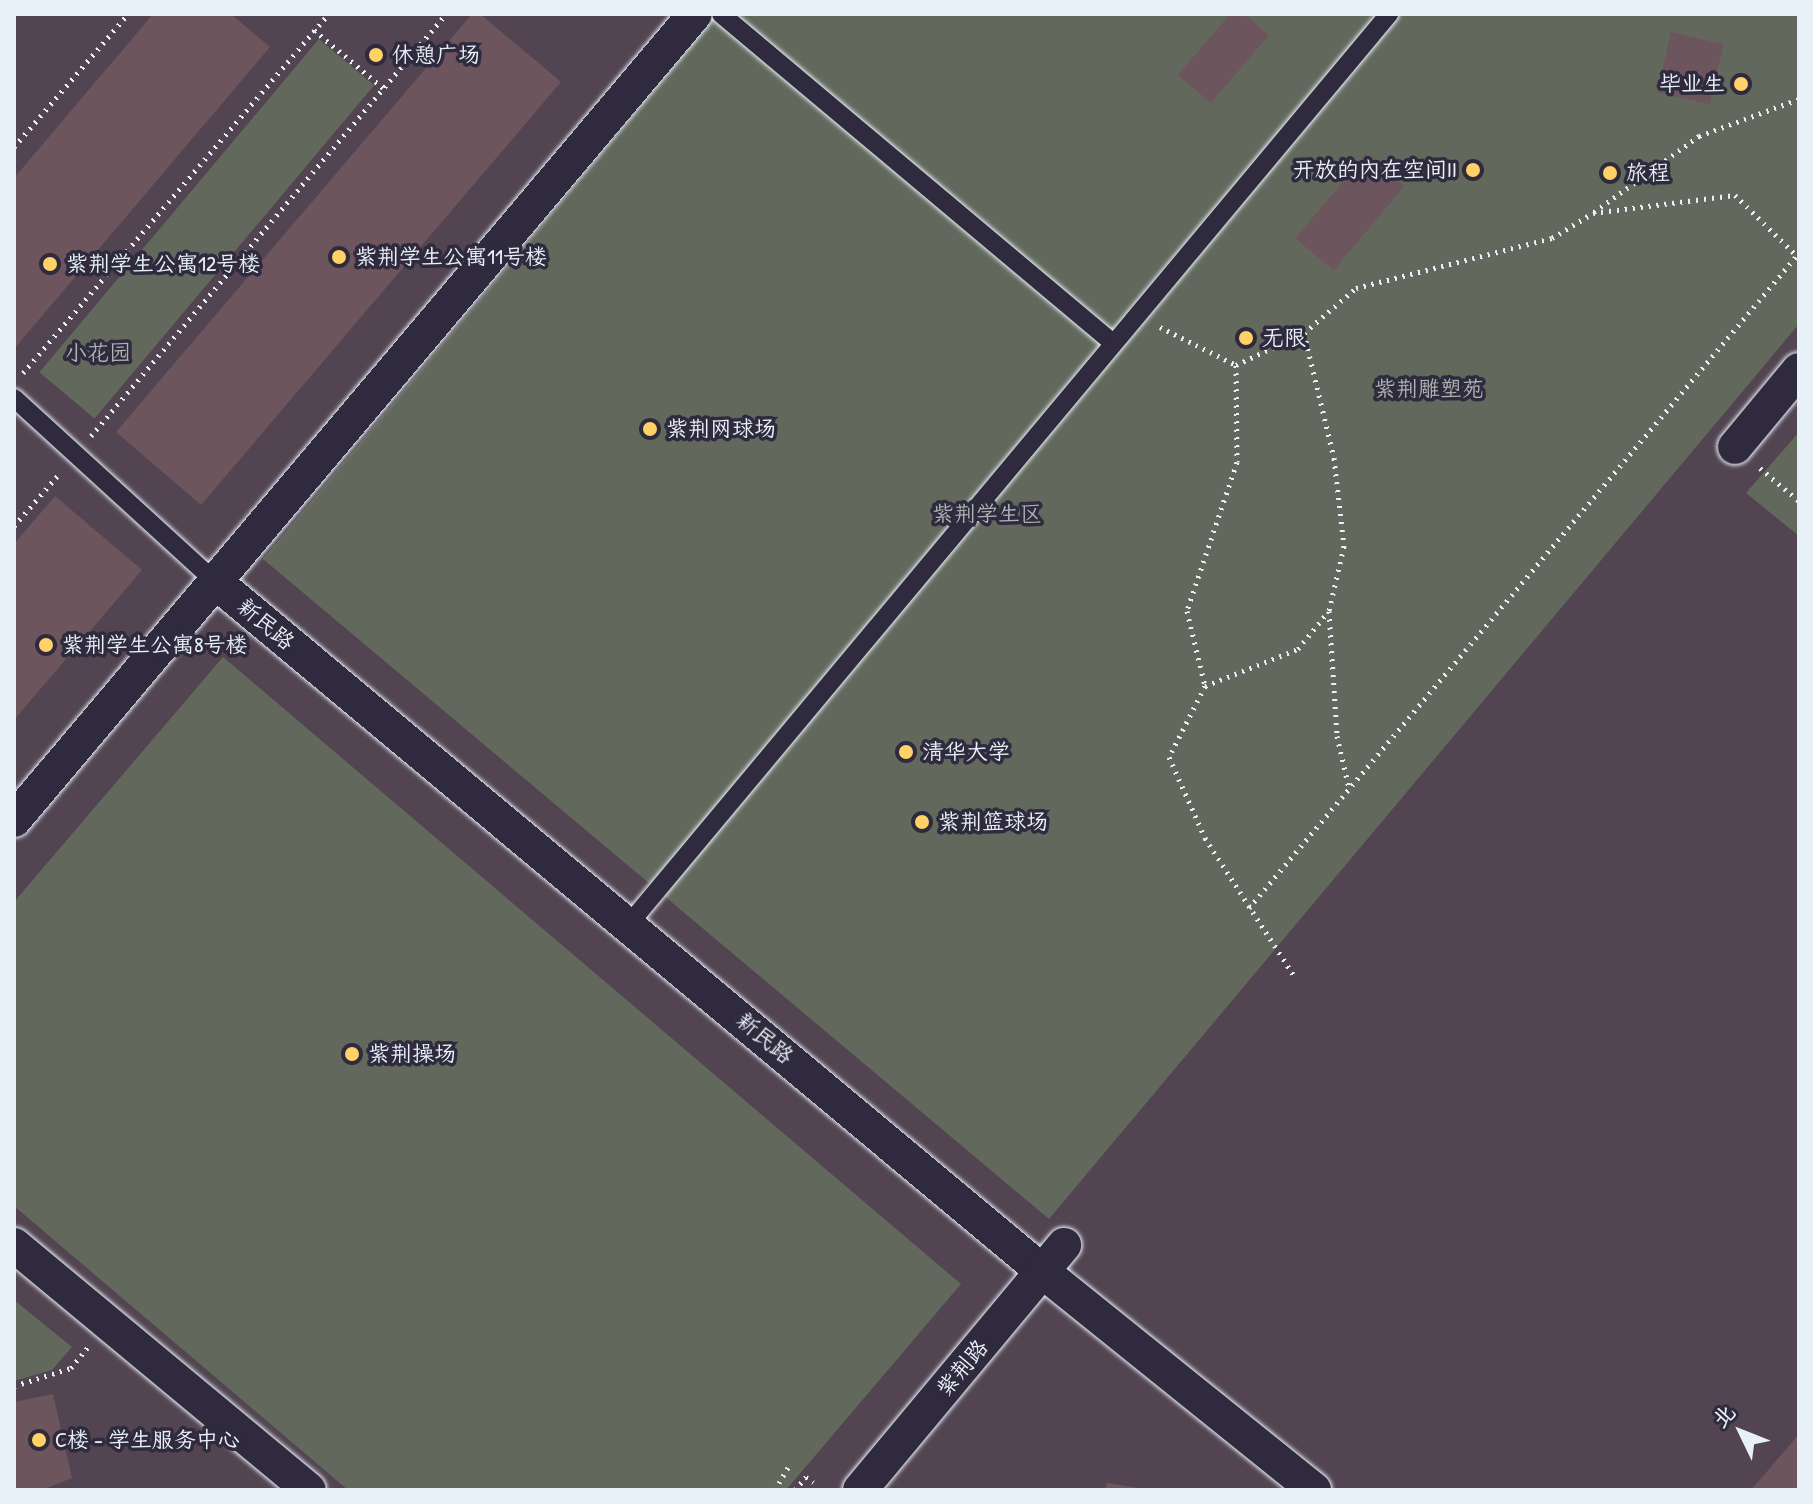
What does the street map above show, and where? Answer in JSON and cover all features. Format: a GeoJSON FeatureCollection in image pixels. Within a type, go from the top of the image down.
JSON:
{"type":"FeatureCollection","features":[{"type":"Feature","properties":{"kind":"street"},"geometry":{"type":"LineString","coordinates":[[14,820],[218,584],[695,14]]}},
{"type":"Feature","properties":{"kind":"street"},"geometry":{"type":"LineString","coordinates":[[1735,447],[1799,370]]}},
{"type":"Feature","properties":{"kind":"street","name":"新民路"},"geometry":{"type":"LineString","coordinates":[[218,584],[1042,1271],[1314,1490]]}},
{"type":"Feature","properties":{"kind":"street"},"geometry":{"type":"LineString","coordinates":[[14,1245],[309,1490]]}},
{"type":"Feature","properties":{"kind":"street","name":"紫荆路"},"geometry":{"type":"LineString","coordinates":[[860,1490],[1064,1245]]}},
{"type":"Feature","properties":{"kind":"lane"},"geometry":{"type":"LineString","coordinates":[[721,14],[1113,343]]}},
{"type":"Feature","properties":{"kind":"lane"},"geometry":{"type":"LineString","coordinates":[[629,924],[1389,14]]}},
{"type":"Feature","properties":{"kind":"lane"},"geometry":{"type":"LineString","coordinates":[[14,398],[218,584]]}},
{"type":"Feature","properties":{"kind":"path"},"geometry":{"type":"LineString","coordinates":[[14,147],[128,14]]}},
{"type":"Feature","properties":{"kind":"path"},"geometry":{"type":"LineString","coordinates":[[14,384],[328,14]]}},
{"type":"Feature","properties":{"kind":"path"},"geometry":{"type":"LineString","coordinates":[[14,526],[446,14]]}},
{"type":"Feature","properties":{"kind":"path"},"geometry":{"type":"LineString","coordinates":[[314,30],[383,88]]}},
{"type":"Feature","properties":{"kind":"path"},"geometry":{"type":"LineString","coordinates":[[1236,365],[1304,333],[1356,288],[1552,238],[1593,213],[1699,136],[1799,99]]}},
{"type":"Feature","properties":{"kind":"path"},"geometry":{"type":"LineString","coordinates":[[1249,908],[1798,255],[1735,195],[1593,213]]}},
{"type":"Feature","properties":{"kind":"path"},"geometry":{"type":"LineString","coordinates":[[1137,316],[1236,365]]}},
{"type":"Feature","properties":{"kind":"path"},"geometry":{"type":"LineString","coordinates":[[1304,333],[1334,458],[1344,546],[1329,611],[1337,736],[1349,789]]}},
{"type":"Feature","properties":{"kind":"path"},"geometry":{"type":"LineString","coordinates":[[1236,365],[1237,462],[1187,611],[1205,686],[1169,757],[1205,838],[1293,974]]}},
{"type":"Feature","properties":{"kind":"path"},"geometry":{"type":"LineString","coordinates":[[1735,447],[1799,501]]}},
{"type":"Feature","properties":{"kind":"path"},"geometry":{"type":"LineString","coordinates":[[1205,686],[1298,649],[1329,611]]}},
{"type":"Feature","properties":{"kind":"path"},"geometry":{"type":"LineString","coordinates":[[14,1386],[71,1368],[109,1323]]}},
{"type":"Feature","properties":{"kind":"path"},"geometry":{"type":"LineString","coordinates":[[775,1490],[789,1466]]}},
{"type":"Feature","properties":{"kind":"path"},"geometry":{"type":"LineString","coordinates":[[795,1490],[806,1477],[813,1482]]}},
{"type":"Feature","properties":{"kind":"shaded area","name":"清华大学"},"geometry":{"type":"Polygon","coordinates":[[[14,14],[1799,14],[1799,1490],[14,1490],[14,14]]]}},
{"type":"Feature","properties":{"kind":"green space","name":"紫荆学生区"},"geometry":{"type":"Polygon","coordinates":[[[718,14],[1799,14],[1799,324],[1049,1219],[263,559],[718,14]]]}},
{"type":"Feature","properties":{"kind":"green space","name":"小花园"},"geometry":{"type":"Polygon","coordinates":[[[319,39],[374,85],[95,419],[39,372],[319,39]]]}},
{"type":"Feature","properties":{"kind":"green space"},"geometry":{"type":"Polygon","coordinates":[[[1799,432],[1799,536],[1746,493],[1799,432]]]}},
{"type":"Feature","properties":{"kind":"green space","name":"紫荆操场"},"geometry":{"type":"Polygon","coordinates":[[[223,657],[961,1284],[786,1490],[348,1490],[14,1206],[14,902],[223,657]]]}},
{"type":"Feature","properties":{"kind":"green space"},"geometry":{"type":"Polygon","coordinates":[[[14,1300],[72,1347],[52,1370],[14,1381],[14,1300]]]}},
{"type":"Feature","properties":{"kind":"building","name":"紫荆学生公寓12号楼"},"geometry":{"type":"Polygon","coordinates":[[[153,14],[231,14],[270,47],[14,349],[14,178],[153,14]]]}},
{"type":"Feature","properties":{"kind":"building","name":"紫荆学生公寓11号楼"},"geometry":{"type":"Polygon","coordinates":[[[472,14],[480,14],[561,82],[201,505],[116,432],[472,14]]]}},
{"type":"Feature","properties":{"kind":"building"},"geometry":{"type":"Polygon","coordinates":[[[1230,14],[1244,14],[1269,35],[1211,103],[1178,75],[1230,14]]]}},
{"type":"Feature","properties":{"kind":"building"},"geometry":{"type":"Polygon","coordinates":[[[1671,32],[1724,44],[1710,105],[1657,92],[1671,32]]]}},
{"type":"Feature","properties":{"kind":"building"},"geometry":{"type":"Polygon","coordinates":[[[1366,154],[1404,186],[1334,270],[1295,238],[1366,154]]]}},
{"type":"Feature","properties":{"kind":"building","name":"紫荆学生公寓8号楼"},"geometry":{"type":"Polygon","coordinates":[[[55,496],[142,570],[14,720],[14,544],[55,496]]]}},
{"type":"Feature","properties":{"kind":"building","name":"C楼 - 学生服务中心"},"geometry":{"type":"Polygon","coordinates":[[[53,1394],[72,1478],[42,1490],[14,1490],[14,1402],[53,1394]]]}},
{"type":"Feature","properties":{"kind":"building"},"geometry":{"type":"Polygon","coordinates":[[[1799,1434],[1799,1490],[1751,1490],[1799,1434]]]}},
{"type":"Feature","properties":{"kind":"building"},"geometry":{"type":"Polygon","coordinates":[[[1107,1483],[1140,1488],[1140,1490],[1105,1490],[1107,1483]]]}},
{"type":"Feature","properties":{"kind":"place","name":"休憩广场"},"geometry":{"type":"Point","coordinates":[376,55]}},
{"type":"Feature","properties":{"kind":"place","name":"毕业生"},"geometry":{"type":"Point","coordinates":[1741,84]}},
{"type":"Feature","properties":{"kind":"place","name":"开放的内在空间II"},"geometry":{"type":"Point","coordinates":[1473,170]}},
{"type":"Feature","properties":{"kind":"place","name":"旅程"},"geometry":{"type":"Point","coordinates":[1610,173]}},
{"type":"Feature","properties":{"kind":"place","name":"紫荆学生公寓11号楼"},"geometry":{"type":"Point","coordinates":[339,257]}},
{"type":"Feature","properties":{"kind":"place","name":"紫荆学生公寓12号楼"},"geometry":{"type":"Point","coordinates":[50,264]}},
{"type":"Feature","properties":{"kind":"place","name":"无限"},"geometry":{"type":"Point","coordinates":[1246,338]}},
{"type":"Feature","properties":{"kind":"place","name":"紫荆网球场"},"geometry":{"type":"Point","coordinates":[650,429]}},
{"type":"Feature","properties":{"kind":"place","name":"紫荆学生公寓8号楼"},"geometry":{"type":"Point","coordinates":[46,645]}},
{"type":"Feature","properties":{"kind":"place","name":"清华大学"},"geometry":{"type":"Point","coordinates":[906,752]}},
{"type":"Feature","properties":{"kind":"place","name":"紫荆篮球场"},"geometry":{"type":"Point","coordinates":[922,822]}},
{"type":"Feature","properties":{"kind":"place","name":"紫荆操场"},"geometry":{"type":"Point","coordinates":[352,1054]}},
{"type":"Feature","properties":{"kind":"place","name":"C楼 - 学生服务中心"},"geometry":{"type":"Point","coordinates":[39,1440]}},
{"type":"Feature","properties":{"kind":"park label","name":"紫荆雕塑苑"},"geometry":{"type":"Point","coordinates":[1429,389]}}]}
